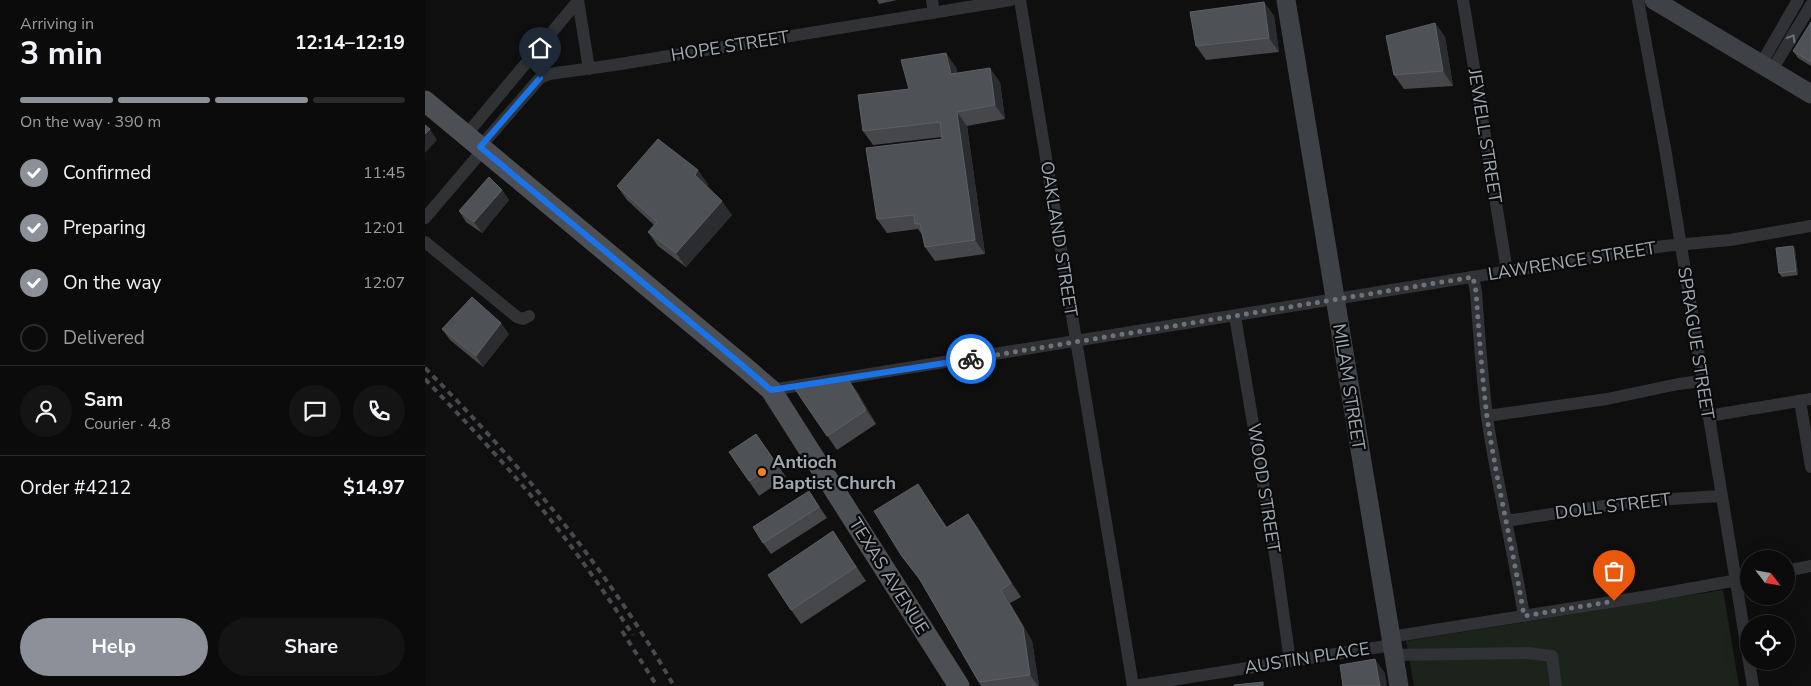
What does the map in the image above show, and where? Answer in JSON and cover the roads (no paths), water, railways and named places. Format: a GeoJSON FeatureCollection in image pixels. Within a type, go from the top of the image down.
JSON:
{"type":"FeatureCollection","features":[{"type":"Feature","properties":{"kind":"main road","name":"TEXAS AVENUE"},"geometry":{"type":"LineString","coordinates":[[425,101],[771,390],[959,686]]}},
{"type":"Feature","properties":{"kind":"street"},"geometry":{"type":"LineString","coordinates":[[578,0],[589,69]]}},
{"type":"Feature","properties":{"kind":"street"},"geometry":{"type":"LineString","coordinates":[[425,218],[578,0]]}},
{"type":"Feature","properties":{"kind":"street","name":"HOPE STREET"},"geometry":{"type":"LineString","coordinates":[[477,144],[540,78],[549,74],[589,69],[933,6],[1011,0]]}},
{"type":"Feature","properties":{"kind":"street","name":"OAKLAND STREET"},"geometry":{"type":"LineString","coordinates":[[1019,0],[1134,686]]}},
{"type":"Feature","properties":{"kind":"street","name":"MILAM STREET"},"geometry":{"type":"LineString","coordinates":[[1286,0],[1399,686]]}},
{"type":"Feature","properties":{"kind":"street","name":"JEWELL STREET"},"geometry":{"type":"LineString","coordinates":[[1463,0],[1507,271]]}},
{"type":"Feature","properties":{"kind":"street","name":"SPRAGUE STREET"},"geometry":{"type":"LineString","coordinates":[[1639,0],[1753,686]]}},
{"type":"Feature","properties":{"kind":"street"},"geometry":{"type":"LineString","coordinates":[[1654,0],[1811,94]]}},
{"type":"Feature","properties":{"kind":"street"},"geometry":{"type":"LineString","coordinates":[[1767,67],[1798,0]]}},
{"type":"Feature","properties":{"kind":"street"},"geometry":{"type":"LineString","coordinates":[[1767,67],[1811,5]]}},
{"type":"Feature","properties":{"kind":"street","name":"LAWRENCE STREET"},"geometry":{"type":"LineString","coordinates":[[771,390],[1507,271],[1679,245],[1730,240],[1811,226]]}},
{"type":"Feature","properties":{"kind":"street"},"geometry":{"type":"LineString","coordinates":[[425,242],[517,317],[523,319],[529,316]]}},
{"type":"Feature","properties":{"kind":"street"},"geometry":{"type":"LineString","coordinates":[[1473,277],[1487,416],[1524,616]]}},
{"type":"Feature","properties":{"kind":"street","name":"WOOD STREET"},"geometry":{"type":"LineString","coordinates":[[1235,316],[1276,561],[1290,661]]}},
{"type":"Feature","properties":{"kind":"street"},"geometry":{"type":"LineString","coordinates":[[1487,416],[1599,401],[1678,384],[1702,381]]}},
{"type":"Feature","properties":{"kind":"street"},"geometry":{"type":"LineString","coordinates":[[1708,416],[1805,400],[1811,466]]}},
{"type":"Feature","properties":{"kind":"street","name":"DOLL STREET"},"geometry":{"type":"LineString","coordinates":[[1506,521],[1637,501],[1721,496]]}},
{"type":"Feature","properties":{"kind":"street"},"geometry":{"type":"LineString","coordinates":[[1795,569],[1811,566]]}},
{"type":"Feature","properties":{"kind":"street"},"geometry":{"type":"LineString","coordinates":[[1392,646],[1524,616],[1740,579]]}},
{"type":"Feature","properties":{"kind":"street"},"geometry":{"type":"LineString","coordinates":[[1392,646],[1552,656],[1556,686]]}},
{"type":"Feature","properties":{"kind":"street","name":"AUSTIN PLACE"},"geometry":{"type":"LineString","coordinates":[[1134,686],[1392,646]]}},
{"type":"Feature","properties":{"kind":"railway"},"geometry":{"type":"LineString","coordinates":[[425,368],[495,441],[560,519],[620,600],[674,686]]}},
{"type":"Feature","properties":{"kind":"railway"},"geometry":{"type":"LineString","coordinates":[[425,379],[524,487],[587,568],[633,635]]}},
{"type":"Feature","properties":{"kind":"railway"},"geometry":{"type":"LineString","coordinates":[[622,631],[657,686]]}},
{"type":"Feature","properties":{"kind":"place","name":"Antioch Baptist Church"},"geometry":{"type":"Point","coordinates":[762,472]}}]}
